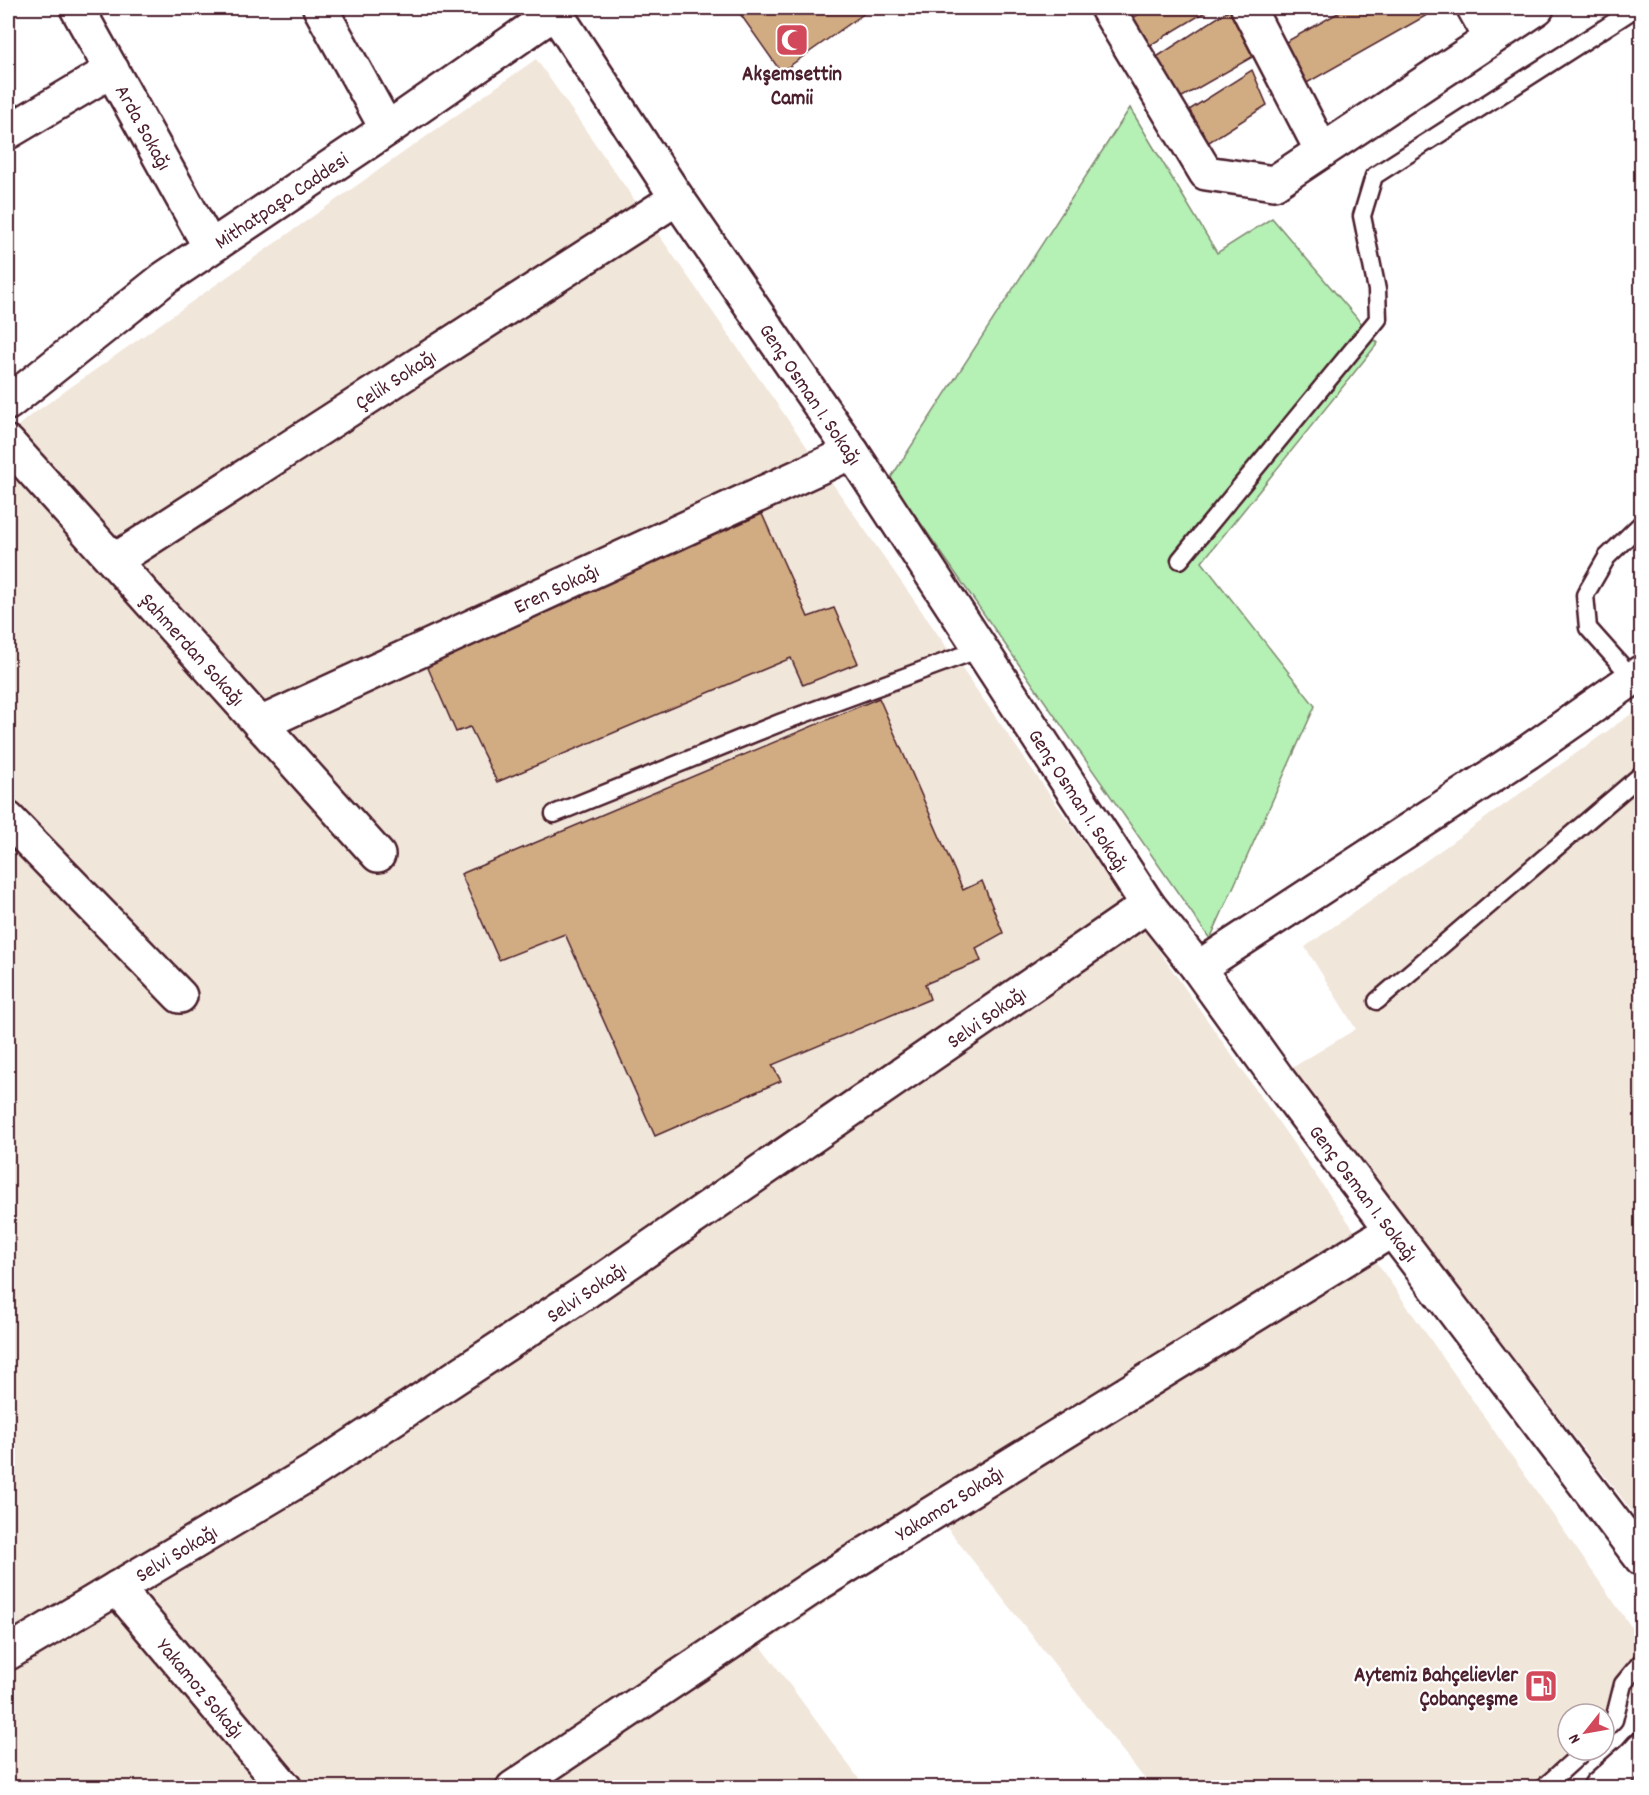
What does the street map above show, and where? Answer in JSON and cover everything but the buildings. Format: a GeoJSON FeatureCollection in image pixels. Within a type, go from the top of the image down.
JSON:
{"type":"FeatureCollection","features":[{"type":"Feature","properties":{"kind":"street","name":"Arda Sokağı"},"geometry":{"type":"LineString","coordinates":[[77,8],[210,247]]}},
{"type":"Feature","properties":{"kind":"street"},"geometry":{"type":"LineString","coordinates":[[320,8],[387,129]]}},
{"type":"Feature","properties":{"kind":"street"},"geometry":{"type":"LineString","coordinates":[[1107,8],[1206,173],[1274,183],[1537,8]]}},
{"type":"Feature","properties":{"kind":"street"},"geometry":{"type":"LineString","coordinates":[[1248,8],[1322,151]]}},
{"type":"Feature","properties":{"kind":"street"},"geometry":{"type":"LineString","coordinates":[[1474,8],[1491,38]]}},
{"type":"Feature","properties":{"kind":"street","name":"Mithatpaşa Caddesi"},"geometry":{"type":"LineString","coordinates":[[8,403],[165,278],[387,129],[544,13]]}},
{"type":"Feature","properties":{"kind":"street","name":"Genç Osman 1. Sokağı"},"geometry":{"type":"LineString","coordinates":[[544,13],[677,198],[852,452],[1148,905],[1198,968],[1280,1082],[1641,1559]]}},
{"type":"Feature","properties":{"kind":"street"},"geometry":{"type":"LineString","coordinates":[[8,132],[112,70]]}},
{"type":"Feature","properties":{"kind":"street","name":"Çelik Sokağı"},"geometry":{"type":"LineString","coordinates":[[114,561],[677,198]]}},
{"type":"Feature","properties":{"kind":"street","name":"Şahmerdan Sokağı"},"geometry":{"type":"LineString","coordinates":[[8,443],[378,855]]}},
{"type":"Feature","properties":{"kind":"street","name":"Eren Sokağı"},"geometry":{"type":"LineString","coordinates":[[260,724],[852,452]]}},
{"type":"Feature","properties":{"kind":"street"},"geometry":{"type":"LineString","coordinates":[[1198,968],[1639,679]]}},
{"type":"Feature","properties":{"kind":"street"},"geometry":{"type":"LineString","coordinates":[[8,819],[180,996]]}},
{"type":"Feature","properties":{"kind":"street","name":"Selvi Sokağı"},"geometry":{"type":"LineString","coordinates":[[8,1653],[312,1472],[587,1291],[1148,905]]}},
{"type":"Feature","properties":{"kind":"street","name":"Yakamoz Sokağı"},"geometry":{"type":"LineString","coordinates":[[513,1788],[819,1583],[1392,1230]]}},
{"type":"Feature","properties":{"kind":"street","name":"Yakamoz Sokağı"},"geometry":{"type":"LineString","coordinates":[[117,1588],[285,1788]]}},
{"type":"Feature","properties":{"kind":"street"},"geometry":{"type":"LineString","coordinates":[[1600,1788],[1641,1749]]}},
{"type":"Feature","properties":{"kind":"lane"},"geometry":{"type":"LineString","coordinates":[[1180,560],[1378,319],[1377,290],[1362,216],[1374,176],[1636,8]]}},
{"type":"Feature","properties":{"kind":"lane"},"geometry":{"type":"LineString","coordinates":[[1639,679],[1588,628],[1585,595],[1607,557],[1641,523]]}},
{"type":"Feature","properties":{"kind":"lane"},"geometry":{"type":"LineString","coordinates":[[554,814],[782,722],[980,649]]}},
{"type":"Feature","properties":{"kind":"lane"},"geometry":{"type":"LineString","coordinates":[[1377,1001],[1641,774]]}},
{"type":"Feature","properties":{"kind":"lane"},"geometry":{"type":"LineString","coordinates":[[1616,1712],[1623,1684],[1641,1662]]}},
{"type":"Feature","properties":{"kind":"lane"},"geometry":{"type":"LineString","coordinates":[[1543,1788],[1572,1762]]}},
{"type":"Feature","properties":{"kind":"shaded area"},"geometry":{"type":"Polygon","coordinates":[[[536,59],[1641,1641],[1641,1684],[1616,1710],[1616,1702],[1556,1702],[1556,1762],[1564,1762],[1538,1787],[1151,1787],[944,1524],[761,1646],[865,1787],[8,1787],[8,435],[27,418],[536,59]]]}},
{"type":"Feature","properties":{"kind":"shaded area"},"geometry":{"type":"Polygon","coordinates":[[[1641,707],[1641,1523],[1290,1069],[1356,1029],[1305,947],[1641,707]]]}},
{"type":"Feature","properties":{"kind":"green space"},"geometry":{"type":"Polygon","coordinates":[[[1130,108],[1217,253],[1272,218],[1378,343],[1202,562],[1315,706],[1210,939],[890,479],[1130,108]]]}},
{"type":"Feature","properties":{"kind":"place","name":"Akşemsettin Camii"},"geometry":{"type":"Point","coordinates":[792,40]}},
{"type":"Feature","properties":{"kind":"place","name":"Aytemiz Bahçelievler Çobançeşme"},"geometry":{"type":"Point","coordinates":[1541,1686]}}]}
